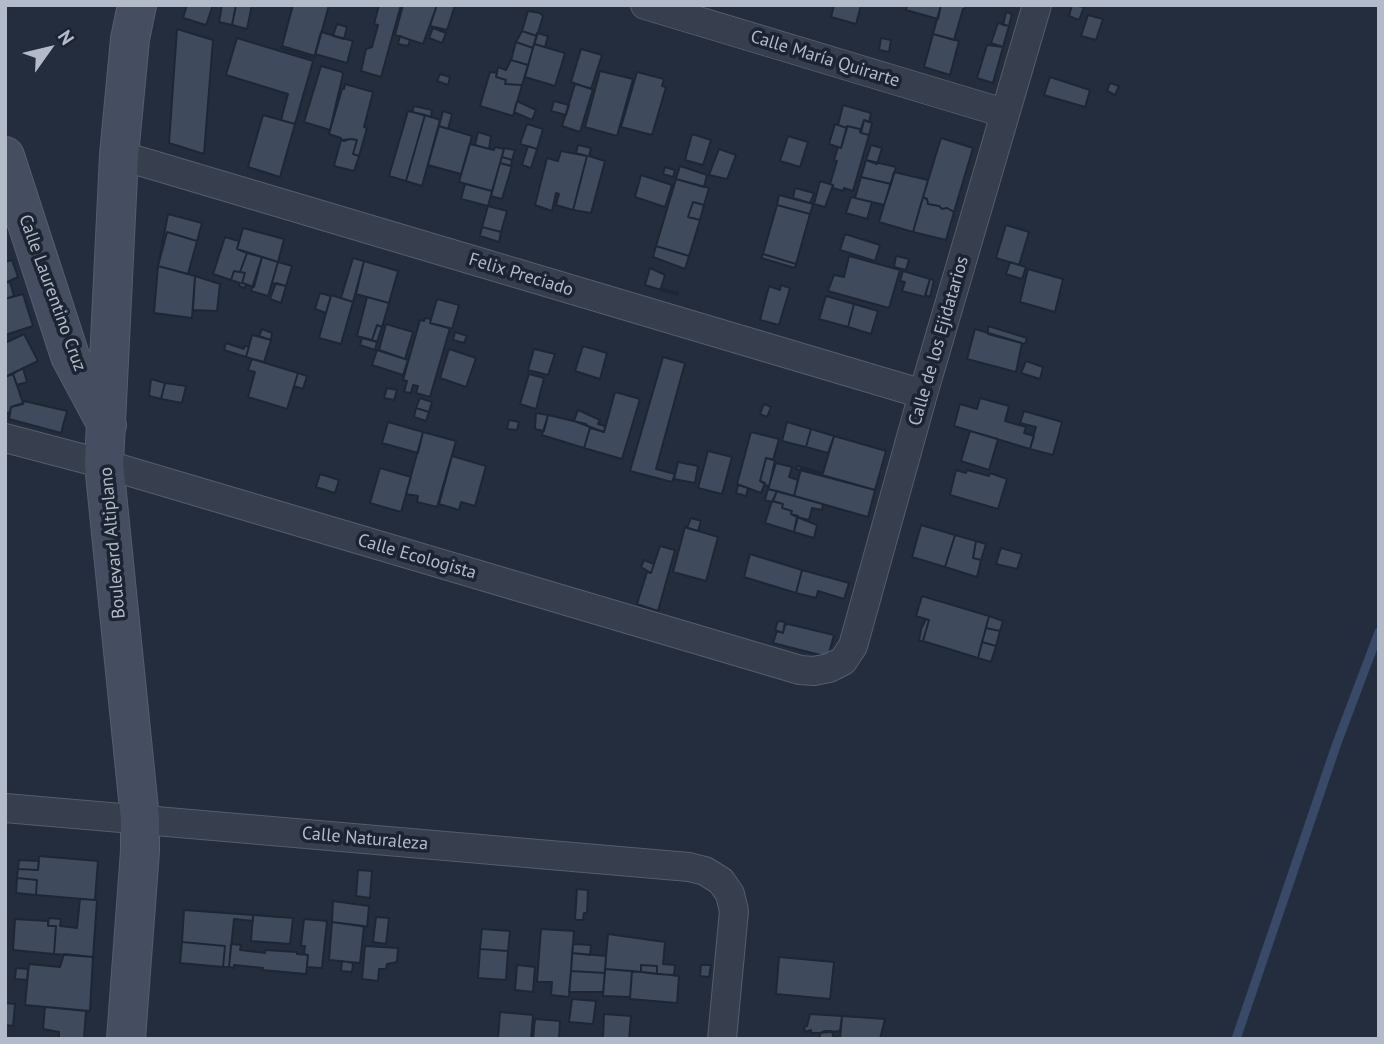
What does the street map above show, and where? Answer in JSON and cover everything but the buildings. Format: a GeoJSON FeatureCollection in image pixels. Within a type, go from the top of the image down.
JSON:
{"type":"FeatureCollection","features":[{"type":"Feature","properties":{"kind":"street","name":"Boulevard Altiplano"},"geometry":{"type":"LineString","coordinates":[[126,1039],[140,852],[139,819],[104,464],[119,155],[130,39],[137,5]]}},
{"type":"Feature","properties":{"kind":"street","name":"Calle María Quirarte"},"geometry":{"type":"LineString","coordinates":[[645,5],[1004,113]]}},
{"type":"Feature","properties":{"kind":"street","name":"Calle de los Ejidatarios"},"geometry":{"type":"LineString","coordinates":[[829,668],[843,661],[853,646],[923,394],[1037,5]]}},
{"type":"Feature","properties":{"kind":"street","name":"Felix Preciado"},"geometry":{"type":"LineString","coordinates":[[119,155],[923,394]]}},
{"type":"Feature","properties":{"kind":"street","name":"Calle Laurentino Cruz"},"geometry":{"type":"LineString","coordinates":[[5,156],[70,356],[107,426]]}},
{"type":"Feature","properties":{"kind":"street","name":"Calle Ecologista"},"geometry":{"type":"LineString","coordinates":[[5,438],[104,464],[800,670],[829,668]]}},
{"type":"Feature","properties":{"kind":"street","name":"Calle Naturaleza"},"geometry":{"type":"LineString","coordinates":[[5,808],[689,867],[705,871],[721,881],[730,894],[734,911],[722,1039]]}},
{"type":"Feature","properties":{"kind":"waterway"},"geometry":{"type":"LineString","coordinates":[[1236,1039],[1337,743],[1379,632]]}}]}
